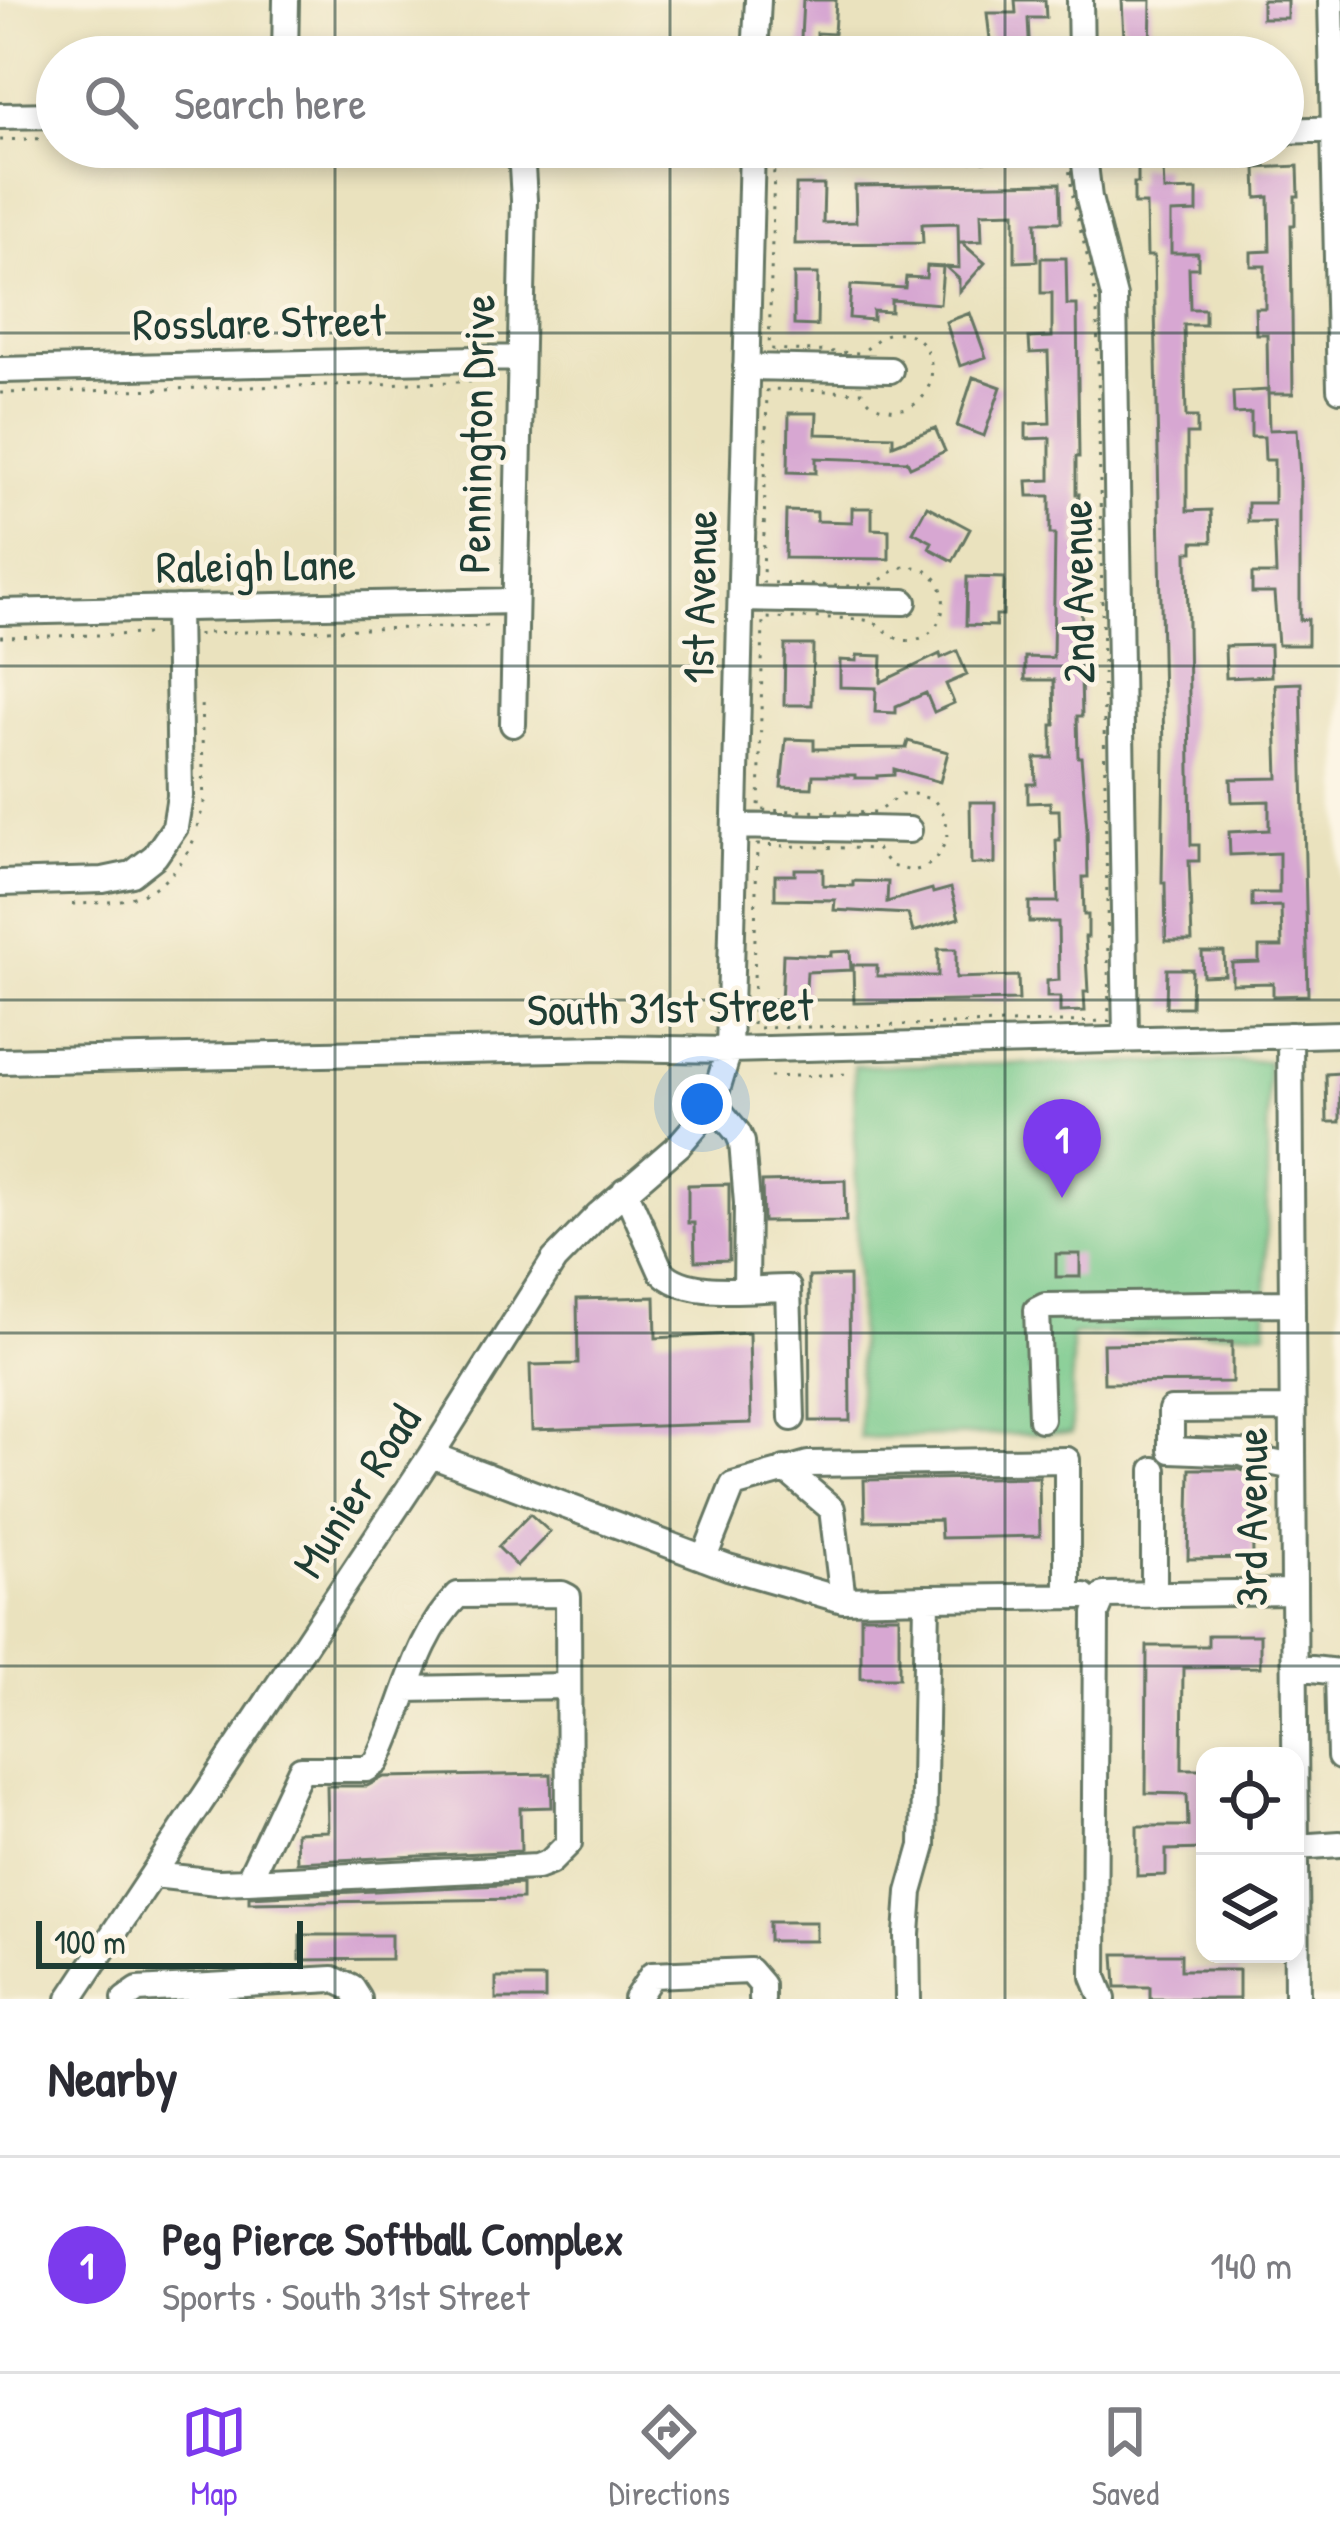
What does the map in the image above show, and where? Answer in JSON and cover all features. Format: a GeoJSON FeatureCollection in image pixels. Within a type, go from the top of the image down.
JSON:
{"type":"FeatureCollection","features":[{"type":"Feature","properties":{"kind":"street"},"geometry":{"type":"LineString","coordinates":[[285,36],[286,0]]}},
{"type":"Feature","properties":{"kind":"street"},"geometry":{"type":"LineString","coordinates":[[756,36],[758,0]]}},
{"type":"Feature","properties":{"kind":"street"},"geometry":{"type":"LineString","coordinates":[[1080,0],[1081,36]]}},
{"type":"Feature","properties":{"kind":"street"},"geometry":{"type":"LineString","coordinates":[[1331,0],[1340,389]]}},
{"type":"Feature","properties":{"kind":"street"},"geometry":{"type":"LineString","coordinates":[[0,116],[36,115]]}},
{"type":"Feature","properties":{"kind":"street"},"geometry":{"type":"LineString","coordinates":[[1304,135],[1337,129]]}},
{"type":"Feature","properties":{"kind":"street","name":"Pennington Drive"},"geometry":{"type":"LineString","coordinates":[[513,724],[522,168]]}},
{"type":"Feature","properties":{"kind":"street","name":"1st Avenue"},"geometry":{"type":"LineString","coordinates":[[729,1050],[751,168]]}},
{"type":"Feature","properties":{"kind":"street","name":"2nd Avenue"},"geometry":{"type":"LineString","coordinates":[[1092,168],[1089,198],[1114,297],[1126,1038]]}},
{"type":"Feature","properties":{"kind":"street","name":"Rosslare Street"},"geometry":{"type":"LineString","coordinates":[[0,370],[520,358]]}},
{"type":"Feature","properties":{"kind":"street"},"geometry":{"type":"LineString","coordinates":[[746,367],[890,370]]}},
{"type":"Feature","properties":{"kind":"street"},"geometry":{"type":"LineString","coordinates":[[741,599],[904,602]]}},
{"type":"Feature","properties":{"kind":"street","name":"Raleigh Lane"},"geometry":{"type":"LineString","coordinates":[[0,612],[514,601]]}},
{"type":"Feature","properties":{"kind":"street"},"geometry":{"type":"LineString","coordinates":[[0,883],[103,880],[132,874],[155,856],[175,827],[180,796],[178,608]]}},
{"type":"Feature","properties":{"kind":"street"},"geometry":{"type":"LineString","coordinates":[[735,826],[909,830]]}},
{"type":"Feature","properties":{"kind":"street","name":"South 31st Street"},"geometry":{"type":"LineString","coordinates":[[0,1060],[729,1050],[1340,1034]]}},
{"type":"Feature","properties":{"kind":"street","name":"3rd Avenue"},"geometry":{"type":"LineString","coordinates":[[1290,1035],[1295,1747]]}},
{"type":"Feature","properties":{"kind":"street","name":"Munier Road"},"geometry":{"type":"LineString","coordinates":[[70,1999],[431,1455],[554,1260],[679,1145],[713,1103],[729,1050]]}},
{"type":"Feature","properties":{"kind":"street"},"geometry":{"type":"LineString","coordinates":[[713,1103],[742,1142],[746,1288]]}},
{"type":"Feature","properties":{"kind":"street"},"geometry":{"type":"LineString","coordinates":[[625,1190],[661,1271],[670,1280],[699,1288],[788,1288],[792,1418]]}},
{"type":"Feature","properties":{"kind":"street"},"geometry":{"type":"LineString","coordinates":[[1041,1419],[1037,1310],[1045,1306],[1292,1303]]}},
{"type":"Feature","properties":{"kind":"street"},"geometry":{"type":"LineString","coordinates":[[1293,1409],[1172,1410],[1171,1450],[1243,1453],[1293,1466]]}},
{"type":"Feature","properties":{"kind":"street"},"geometry":{"type":"LineString","coordinates":[[431,1455],[704,1558],[843,1600],[1294,1592]]}},
{"type":"Feature","properties":{"kind":"street"},"geometry":{"type":"LineString","coordinates":[[704,1558],[733,1485],[784,1469],[808,1464],[1067,1460],[1067,1596]]}},
{"type":"Feature","properties":{"kind":"street"},"geometry":{"type":"LineString","coordinates":[[784,1469],[832,1509],[843,1600]]}},
{"type":"Feature","properties":{"kind":"street"},"geometry":{"type":"LineString","coordinates":[[1154,1470],[1154,1594]]}},
{"type":"Feature","properties":{"kind":"street"},"geometry":{"type":"LineString","coordinates":[[154,1875],[248,1881],[537,1867],[550,1862],[569,1843],[568,1597],[458,1594],[446,1606],[415,1662],[377,1762],[367,1769],[301,1769],[248,1881]]}},
{"type":"Feature","properties":{"kind":"street"},"geometry":{"type":"LineString","coordinates":[[1102,1999],[1094,1977],[1096,1614],[1104,1595]]}},
{"type":"Feature","properties":{"kind":"street"},"geometry":{"type":"LineString","coordinates":[[908,1999],[910,1892],[923,1846],[927,1598]]}},
{"type":"Feature","properties":{"kind":"street"},"geometry":{"type":"LineString","coordinates":[[1294,1667],[1338,1672],[1340,1757]]}},
{"type":"Feature","properties":{"kind":"street"},"geometry":{"type":"LineString","coordinates":[[406,1689],[568,1686]]}},
{"type":"Feature","properties":{"kind":"street"},"geometry":{"type":"LineString","coordinates":[[1304,1846],[1340,1844]]}},
{"type":"Feature","properties":{"kind":"street","name":"3rd Avenue"},"geometry":{"type":"LineString","coordinates":[[1296,1855],[1297,1999]]}},
{"type":"Feature","properties":{"kind":"street"},"geometry":{"type":"LineString","coordinates":[[636,1999],[652,1975],[750,1971],[762,1984],[762,1999]]}},
{"type":"Feature","properties":{"kind":"street"},"geometry":{"type":"LineString","coordinates":[[125,1999],[138,1990],[333,1978],[352,1988],[359,1999]]}},
{"type":"Feature","properties":{"kind":"path"},"geometry":{"type":"LineString","coordinates":[[0,140],[36,139]]}},
{"type":"Feature","properties":{"kind":"path"},"geometry":{"type":"LineString","coordinates":[[0,393],[498,381]]}},
{"type":"Feature","properties":{"kind":"path"},"geometry":{"type":"LineString","coordinates":[[199,633],[493,626]]}},
{"type":"Feature","properties":{"kind":"path"},"geometry":{"type":"LineString","coordinates":[[0,637],[157,633]]}},
{"type":"Feature","properties":{"kind":"path"},"geometry":{"type":"LineString","coordinates":[[66,904],[133,898],[156,888],[177,869],[194,841],[204,804],[201,697]]}},
{"type":"Feature","properties":{"kind":"path"},"geometry":{"type":"LineString","coordinates":[[770,1077],[851,1074]]}},
{"type":"Feature","properties":{"kind":"green space"},"geometry":{"type":"Polygon","coordinates":[[[1268,1061],[1266,1331],[1072,1335],[1072,1433],[860,1438],[854,1066],[1268,1061]]]}},
{"type":"Feature","properties":{"kind":"building"},"geometry":{"type":"Polygon","coordinates":[[[803,0],[836,0],[834,34],[801,36],[803,0]]]}},
{"type":"Feature","properties":{"kind":"building"},"geometry":{"type":"Polygon","coordinates":[[[1015,0],[1045,0],[1046,18],[1028,18],[1029,36],[990,36],[987,13],[1016,13],[1015,0]]]}},
{"type":"Feature","properties":{"kind":"building"},"geometry":{"type":"Polygon","coordinates":[[[1122,0],[1151,0],[1150,36],[1124,36],[1122,0]]]}},
{"type":"Feature","properties":{"kind":"building"},"geometry":{"type":"Polygon","coordinates":[[[1262,0],[1287,0],[1287,18],[1262,18],[1262,0]]]}},
{"type":"Feature","properties":{"kind":"building"},"geometry":{"type":"Polygon","coordinates":[[[1138,168],[1163,168],[1164,191],[1197,190],[1197,212],[1171,213],[1171,253],[1198,253],[1198,268],[1189,268],[1190,309],[1205,309],[1205,325],[1184,325],[1186,417],[1197,417],[1197,434],[1187,434],[1187,511],[1211,510],[1212,542],[1193,542],[1193,552],[1187,552],[1191,845],[1199,845],[1199,861],[1189,861],[1192,941],[1166,941],[1154,256],[1147,256],[1146,204],[1134,204],[1134,183],[1138,183],[1138,168]]]}},
{"type":"Feature","properties":{"kind":"building"},"geometry":{"type":"Polygon","coordinates":[[[1256,168],[1298,168],[1299,196],[1295,196],[1295,225],[1291,225],[1293,394],[1268,394],[1267,334],[1256,334],[1255,308],[1265,308],[1265,266],[1251,266],[1251,252],[1270,251],[1269,197],[1257,198],[1256,168]]]}},
{"type":"Feature","properties":{"kind":"building"},"geometry":{"type":"Polygon","coordinates":[[[1060,183],[1061,222],[1036,222],[1037,261],[1015,262],[1015,212],[981,213],[982,241],[961,242],[985,263],[959,292],[959,279],[946,267],[959,268],[958,223],[922,224],[923,243],[795,244],[796,185],[824,185],[823,223],[856,222],[855,186],[1060,183]]]}},
{"type":"Feature","properties":{"kind":"building"},"geometry":{"type":"Polygon","coordinates":[[[1041,258],[1066,258],[1067,305],[1077,305],[1076,545],[1080,545],[1082,716],[1077,716],[1087,829],[1085,1011],[1060,1012],[1060,997],[1047,997],[1047,981],[1059,980],[1058,922],[1029,922],[1029,902],[1058,902],[1056,840],[1060,840],[1059,810],[1050,810],[1050,802],[1028,803],[1028,784],[1036,784],[1035,758],[1052,758],[1055,725],[1054,680],[1025,680],[1025,657],[1053,658],[1055,534],[1050,534],[1050,496],[1028,496],[1027,481],[1050,480],[1050,438],[1026,439],[1026,424],[1050,423],[1048,352],[1030,353],[1029,338],[1052,337],[1052,293],[1041,293],[1041,258]]]}},
{"type":"Feature","properties":{"kind":"building"},"geometry":{"type":"Polygon","coordinates":[[[927,266],[943,267],[940,304],[891,300],[891,312],[873,311],[873,320],[849,318],[851,285],[905,288],[906,277],[926,278],[927,266]]]}},
{"type":"Feature","properties":{"kind":"building"},"geometry":{"type":"Polygon","coordinates":[[[794,274],[818,274],[817,326],[794,325],[794,274]]]}},
{"type":"Feature","properties":{"kind":"building"},"geometry":{"type":"Polygon","coordinates":[[[970,313],[986,357],[960,366],[946,322],[970,313]]]}},
{"type":"Feature","properties":{"kind":"building"},"geometry":{"type":"Polygon","coordinates":[[[973,377],[1001,387],[984,436],[957,426],[973,377]]]}},
{"type":"Feature","properties":{"kind":"building"},"geometry":{"type":"Polygon","coordinates":[[[1268,390],[1269,430],[1297,429],[1300,620],[1308,619],[1308,645],[1278,645],[1274,593],[1252,593],[1252,574],[1276,574],[1274,522],[1248,522],[1248,503],[1274,503],[1274,460],[1265,460],[1264,437],[1251,437],[1251,413],[1234,414],[1233,392],[1268,390]]]}},
{"type":"Feature","properties":{"kind":"building"},"geometry":{"type":"Polygon","coordinates":[[[789,413],[817,413],[816,434],[893,436],[893,445],[935,428],[945,451],[910,467],[907,461],[816,458],[816,473],[788,472],[789,413]]]}},
{"type":"Feature","properties":{"kind":"building"},"geometry":{"type":"Polygon","coordinates":[[[927,506],[970,529],[953,561],[913,532],[927,506]]]}},
{"type":"Feature","properties":{"kind":"building"},"geometry":{"type":"Polygon","coordinates":[[[852,508],[872,508],[872,529],[889,530],[889,559],[785,558],[786,511],[817,512],[817,521],[852,522],[852,508]]]}},
{"type":"Feature","properties":{"kind":"building"},"geometry":{"type":"Polygon","coordinates":[[[967,577],[1004,578],[1003,615],[996,615],[996,626],[966,625],[967,577]]]}},
{"type":"Feature","properties":{"kind":"building"},"geometry":{"type":"Polygon","coordinates":[[[785,645],[813,645],[812,705],[784,705],[785,645]]]}},
{"type":"Feature","properties":{"kind":"building"},"geometry":{"type":"Polygon","coordinates":[[[1270,645],[1271,676],[1226,678],[1225,646],[1270,645]]]}},
{"type":"Feature","properties":{"kind":"building"},"geometry":{"type":"Polygon","coordinates":[[[957,651],[967,675],[946,684],[954,703],[934,712],[926,693],[896,706],[896,713],[875,712],[876,688],[840,687],[840,660],[882,656],[881,682],[940,654],[941,658],[957,651]]]}},
{"type":"Feature","properties":{"kind":"building"},"geometry":{"type":"Polygon","coordinates":[[[1301,683],[1308,995],[1273,996],[1273,983],[1232,984],[1232,963],[1259,962],[1259,947],[1282,947],[1281,906],[1252,907],[1252,893],[1279,893],[1279,853],[1230,855],[1229,832],[1269,830],[1269,801],[1232,802],[1231,779],[1278,778],[1275,684],[1301,683]]]}},
{"type":"Feature","properties":{"kind":"building"},"geometry":{"type":"Polygon","coordinates":[[[786,739],[814,740],[814,749],[906,748],[908,741],[948,752],[940,782],[894,769],[894,775],[877,778],[813,775],[812,788],[781,787],[786,739]]]}},
{"type":"Feature","properties":{"kind":"building"},"geometry":{"type":"Polygon","coordinates":[[[970,802],[995,802],[995,864],[971,864],[970,802]]]}},
{"type":"Feature","properties":{"kind":"building"},"geometry":{"type":"Polygon","coordinates":[[[795,869],[823,869],[823,885],[888,882],[887,902],[951,888],[959,918],[913,932],[908,914],[834,910],[835,900],[775,899],[775,875],[795,875],[795,869]]]}},
{"type":"Feature","properties":{"kind":"building"},"geometry":{"type":"Polygon","coordinates":[[[938,949],[956,949],[956,978],[1018,976],[1019,1000],[854,1003],[853,965],[877,965],[877,976],[938,976],[938,949]]]}},
{"type":"Feature","properties":{"kind":"building"},"geometry":{"type":"Polygon","coordinates":[[[850,951],[851,970],[807,972],[805,1005],[781,1005],[783,954],[831,956],[831,952],[850,951]]]}},
{"type":"Feature","properties":{"kind":"building"},"geometry":{"type":"Polygon","coordinates":[[[1202,952],[1224,952],[1225,975],[1203,976],[1202,952]]]}},
{"type":"Feature","properties":{"kind":"building"},"geometry":{"type":"Polygon","coordinates":[[[1167,969],[1192,969],[1191,1007],[1166,1007],[1167,969]]]}},
{"type":"Feature","properties":{"kind":"building"},"geometry":{"type":"Polygon","coordinates":[[[1340,1073],[1340,1122],[1327,1122],[1326,1074],[1340,1073]]]}},
{"type":"Feature","properties":{"kind":"building"},"geometry":{"type":"Polygon","coordinates":[[[845,1180],[846,1221],[763,1222],[762,1182],[845,1180]]]}},
{"type":"Feature","properties":{"kind":"building"},"geometry":{"type":"Polygon","coordinates":[[[729,1184],[729,1260],[695,1261],[688,1185],[729,1184]]]}},
{"type":"Feature","properties":{"kind":"building"},"geometry":{"type":"Polygon","coordinates":[[[1056,1254],[1080,1254],[1080,1277],[1056,1277],[1056,1254]]]}},
{"type":"Feature","properties":{"kind":"building"},"geometry":{"type":"Polygon","coordinates":[[[849,1276],[850,1421],[810,1421],[809,1277],[849,1276]]]}},
{"type":"Feature","properties":{"kind":"building"},"geometry":{"type":"Polygon","coordinates":[[[655,1297],[656,1338],[749,1333],[751,1423],[532,1430],[530,1365],[578,1364],[577,1299],[655,1297]]]}},
{"type":"Feature","properties":{"kind":"building"},"geometry":{"type":"Polygon","coordinates":[[[1232,1342],[1232,1382],[1104,1383],[1103,1344],[1232,1342]]]}},
{"type":"Feature","properties":{"kind":"building"},"geometry":{"type":"Polygon","coordinates":[[[1190,1469],[1239,1469],[1252,1475],[1253,1558],[1188,1559],[1190,1469]]]}},
{"type":"Feature","properties":{"kind":"building"},"geometry":{"type":"Polygon","coordinates":[[[1039,1477],[1040,1536],[941,1538],[940,1520],[865,1521],[864,1480],[1039,1477]]]}},
{"type":"Feature","properties":{"kind":"building"},"geometry":{"type":"Polygon","coordinates":[[[530,1514],[550,1532],[517,1566],[498,1547],[530,1514]]]}},
{"type":"Feature","properties":{"kind":"building"},"geometry":{"type":"Polygon","coordinates":[[[861,1616],[899,1616],[899,1678],[861,1678],[861,1616]]]}},
{"type":"Feature","properties":{"kind":"building"},"geometry":{"type":"Polygon","coordinates":[[[1208,1635],[1260,1635],[1260,1667],[1183,1668],[1182,1769],[1196,1769],[1196,1849],[1166,1850],[1166,1875],[1137,1876],[1137,1826],[1188,1826],[1187,1794],[1146,1793],[1147,1646],[1208,1646],[1208,1635]]]}},
{"type":"Feature","properties":{"kind":"building"},"geometry":{"type":"Polygon","coordinates":[[[551,1774],[552,1807],[520,1808],[521,1851],[297,1862],[296,1832],[328,1831],[327,1786],[367,1786],[384,1777],[551,1774]]]}},
{"type":"Feature","properties":{"kind":"building"},"geometry":{"type":"Polygon","coordinates":[[[522,1884],[522,1899],[249,1903],[249,1897],[522,1884]]]}},
{"type":"Feature","properties":{"kind":"building"},"geometry":{"type":"Polygon","coordinates":[[[769,1922],[816,1922],[816,1941],[769,1941],[769,1922]]]}},
{"type":"Feature","properties":{"kind":"building"},"geometry":{"type":"Polygon","coordinates":[[[300,1935],[391,1935],[391,1959],[300,1960],[300,1935]]]}},
{"type":"Feature","properties":{"kind":"building"},"geometry":{"type":"Polygon","coordinates":[[[1114,1954],[1181,1954],[1181,1970],[1239,1970],[1239,1999],[1150,1999],[1150,1987],[1116,1987],[1114,1954]]]}},
{"type":"Feature","properties":{"kind":"building"},"geometry":{"type":"Polygon","coordinates":[[[496,1978],[545,1978],[545,1999],[496,1999],[496,1978]]]}},
{"type":"Feature","properties":{"kind":"place","name":"Peg Pierce Softball Complex"},"geometry":{"type":"Point","coordinates":[1062,1198]}}]}
